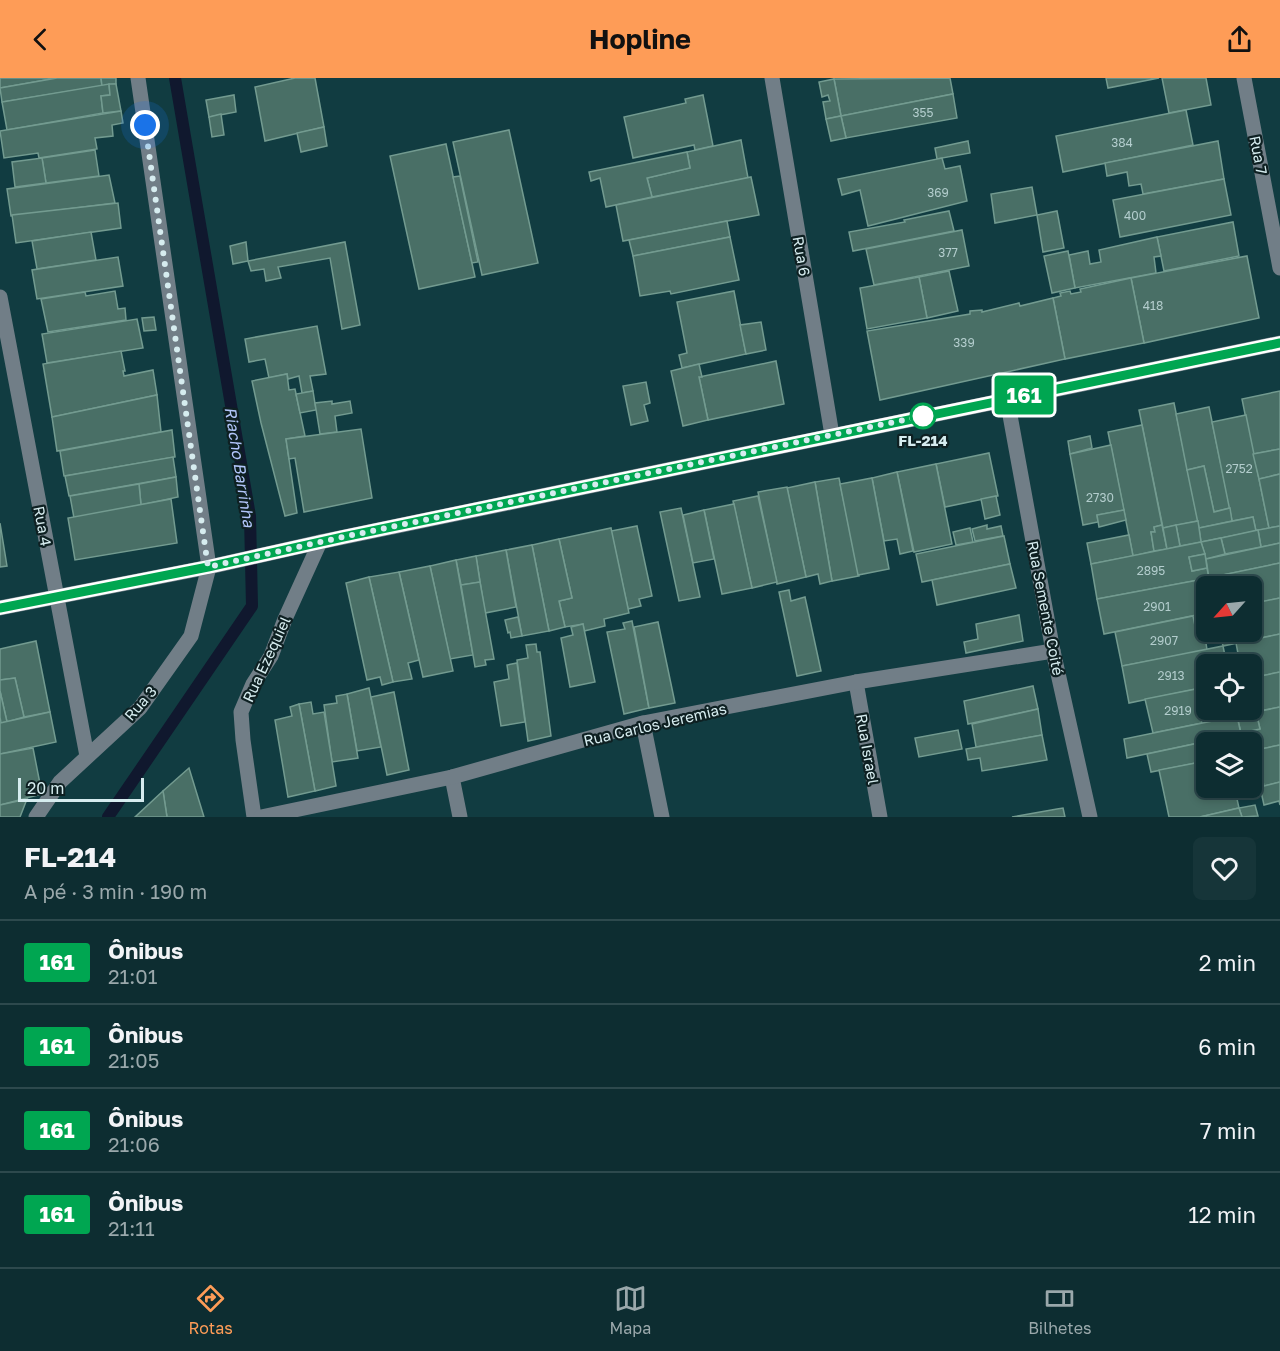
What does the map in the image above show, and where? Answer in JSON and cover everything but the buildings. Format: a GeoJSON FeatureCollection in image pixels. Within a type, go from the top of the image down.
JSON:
{"type":"FeatureCollection","features":[{"type":"Feature","properties":{"kind":"street"},"geometry":{"type":"LineString","coordinates":[[138,78],[215,565]]}},
{"type":"Feature","properties":{"kind":"street","name":"Rua 6"},"geometry":{"type":"LineString","coordinates":[[772,78],[832,435]]}},
{"type":"Feature","properties":{"kind":"street","name":"Rua 7"},"geometry":{"type":"LineString","coordinates":[[1244,78],[1280,268]]}},
{"type":"Feature","properties":{"kind":"street","name":"Rua 4"},"geometry":{"type":"LineString","coordinates":[[0,297],[87,756]]}},
{"type":"Feature","properties":{"kind":"street"},"geometry":{"type":"LineString","coordinates":[[0,608],[1280,343]]}},
{"type":"Feature","properties":{"kind":"street","name":"Rua Semente Coité"},"geometry":{"type":"LineString","coordinates":[[1007,399],[1053,651],[1090,817]]}},
{"type":"Feature","properties":{"kind":"street","name":"Rua Ezequiel"},"geometry":{"type":"LineString","coordinates":[[254,817],[241,712],[253,684],[271,656],[320,542]]}},
{"type":"Feature","properties":{"kind":"street","name":"Rua 3"},"geometry":{"type":"LineString","coordinates":[[36,817],[60,782],[140,708],[190,636],[215,565]]}},
{"type":"Feature","properties":{"kind":"street","name":"Rua Carlos Jeremias"},"geometry":{"type":"LineString","coordinates":[[261,817],[452,777],[643,723],[856,682],[1053,651]]}},
{"type":"Feature","properties":{"kind":"street","name":"Rua Israel"},"geometry":{"type":"LineString","coordinates":[[856,682],[880,817]]}},
{"type":"Feature","properties":{"kind":"street"},"geometry":{"type":"LineString","coordinates":[[643,723],[662,817]]}},
{"type":"Feature","properties":{"kind":"street"},"geometry":{"type":"LineString","coordinates":[[452,777],[460,817]]}},
{"type":"Feature","properties":{"kind":"waterway","name":"Riacho Barrinha"},"geometry":{"type":"LineString","coordinates":[[108,817],[252,606],[250,516],[175,78]]}},
{"type":"Feature","properties":{"kind":"bus line","name":"161"},"geometry":{"type":"LineString","coordinates":[[0,608],[208,567],[1280,343]]}},
{"type":"Feature","properties":{"kind":"place","name":"FL-214"},"geometry":{"type":"Point","coordinates":[923,416]}},
{"type":"Feature","properties":{"kind":"route"},"geometry":{"type":"LineString","coordinates":[[145,125],[208,567],[923,416]]}}]}
